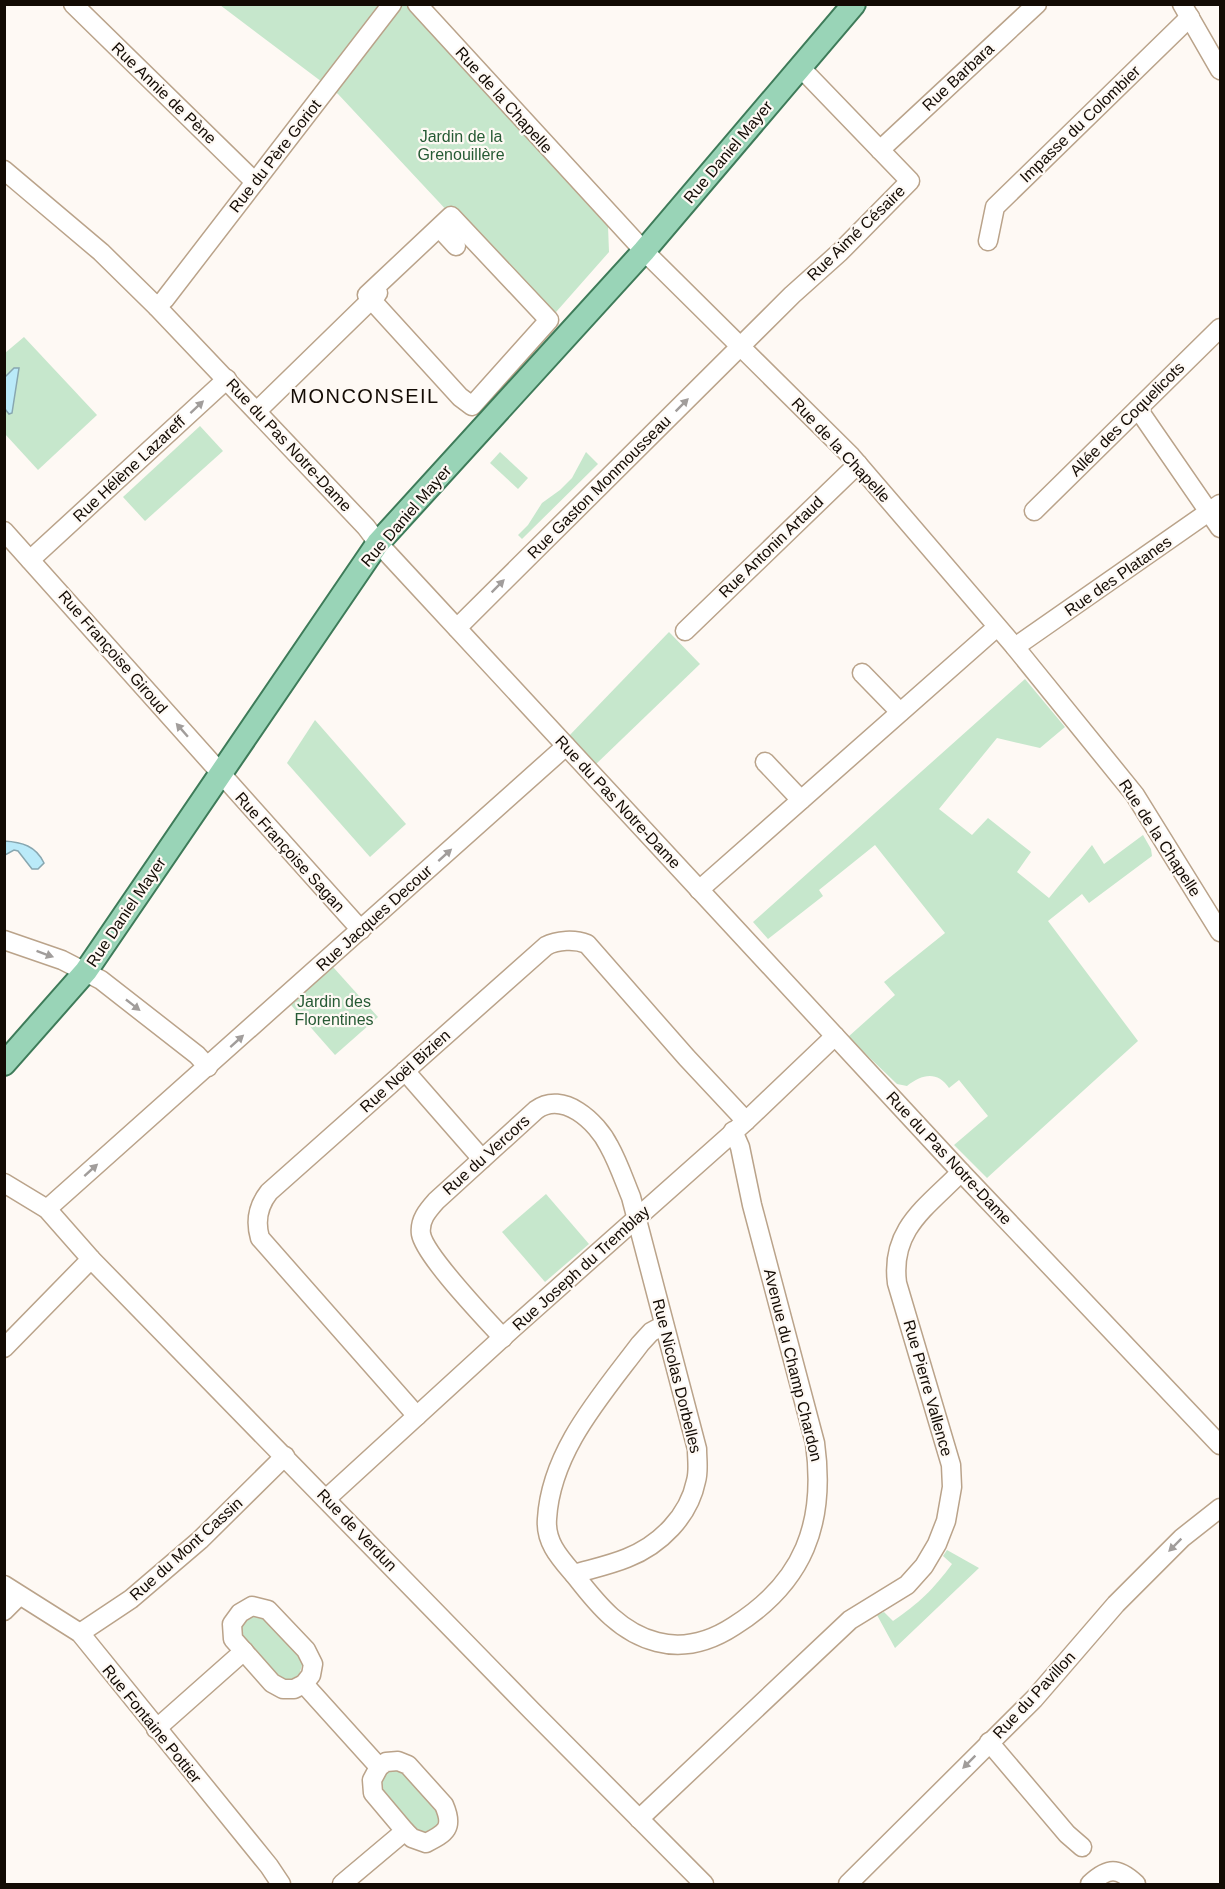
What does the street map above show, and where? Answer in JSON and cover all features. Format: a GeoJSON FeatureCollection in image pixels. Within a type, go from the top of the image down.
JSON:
{"type":"FeatureCollection","features":[{"type":"Feature","properties":{"kind":"main road","name":"Rue Daniel Mayer"},"geometry":{"type":"LineString","coordinates":[[4,1064],[86,971],[378,543],[644,251],[854,4]]}},
{"type":"Feature","properties":{"kind":"street","name":"Rue Annie de Pène"},"geometry":{"type":"LineString","coordinates":[[73,4],[255,182]]}},
{"type":"Feature","properties":{"kind":"street","name":"Rue du Père Goriot"},"geometry":{"type":"LineString","coordinates":[[157,307],[392,4]]}},
{"type":"Feature","properties":{"kind":"street","name":"Rue de la Chapelle"},"geometry":{"type":"LineString","coordinates":[[417,4],[644,251],[858,464],[1015,647],[1135,795],[1221,932]]}},
{"type":"Feature","properties":{"kind":"street","name":"Rue Barbara"},"geometry":{"type":"LineString","coordinates":[[880,150],[1037,4]]}},
{"type":"Feature","properties":{"kind":"street"},"geometry":{"type":"LineString","coordinates":[[1186,11],[1221,70]]}},
{"type":"Feature","properties":{"kind":"street","name":"Impasse du Colombier"},"geometry":{"type":"LineString","coordinates":[[988,241],[995,207],[1186,11]]}},
{"type":"Feature","properties":{"kind":"street","name":"Rue Aimé Césaire"},"geometry":{"type":"LineString","coordinates":[[740,346],[840,252],[910,181],[800,67]]}},
{"type":"Feature","properties":{"kind":"street","name":"Rue du Pas Notre-Dame"},"geometry":{"type":"LineString","coordinates":[[9,181],[102,252],[227,379],[366,526],[378,543],[961,1172],[1221,1445]]}},
{"type":"Feature","properties":{"kind":"street"},"geometry":{"type":"LineString","coordinates":[[451,216],[452,233],[549,320],[472,406],[460,397],[371,300],[367,295],[451,216]]}},
{"type":"Feature","properties":{"kind":"street"},"geometry":{"type":"LineString","coordinates":[[257,411],[371,300]]}},
{"type":"Feature","properties":{"kind":"street","name":"Allée des Coquelicots"},"geometry":{"type":"LineString","coordinates":[[1034,511],[1221,328]]}},
{"type":"Feature","properties":{"kind":"street","name":"Rue Gaston Monmousseau"},"geometry":{"type":"LineString","coordinates":[[457,628],[740,346]]}},
{"type":"Feature","properties":{"kind":"street","name":"Rue Hélène Lazareff"},"geometry":{"type":"LineString","coordinates":[[30,560],[227,379]]}},
{"type":"Feature","properties":{"kind":"street"},"geometry":{"type":"LineString","coordinates":[[1138,409],[1215,508],[1221,528]]}},
{"type":"Feature","properties":{"kind":"street","name":"Rue Antonin Artaud"},"geometry":{"type":"LineString","coordinates":[[685,631],[858,464]]}},
{"type":"Feature","properties":{"kind":"street","name":"Rue des Platanes"},"geometry":{"type":"LineString","coordinates":[[1015,647],[1215,508]]}},
{"type":"Feature","properties":{"kind":"street","name":"Rue Françoise Giroud"},"geometry":{"type":"LineString","coordinates":[[4,531],[54,584],[220,774]]}},
{"type":"Feature","properties":{"kind":"street"},"geometry":{"type":"LineString","coordinates":[[699,890],[997,627]]}},
{"type":"Feature","properties":{"kind":"street"},"geometry":{"type":"LineString","coordinates":[[862,673],[900,712]]}},
{"type":"Feature","properties":{"kind":"street","name":"Rue Jacques Decour"},"geometry":{"type":"LineString","coordinates":[[47,1209],[566,746]]}},
{"type":"Feature","properties":{"kind":"street"},"geometry":{"type":"LineString","coordinates":[[765,762],[801,800]]}},
{"type":"Feature","properties":{"kind":"street","name":"Rue Françoise Sagan"},"geometry":{"type":"LineString","coordinates":[[220,774],[361,930]]}},
{"type":"Feature","properties":{"kind":"street"},"geometry":{"type":"LineString","coordinates":[[4,940],[86,971],[101,980],[208,1066]]}},
{"type":"Feature","properties":{"kind":"street","name":"Rue Noël Bizien"},"geometry":{"type":"LineString","coordinates":[[417,1416],[260,1239],[258,1218],[260,1206],[269,1192],[553,942],[581,942],[592,950],[687,1058],[739,1126]]}},
{"type":"Feature","properties":{"kind":"street","name":"Rue Joseph du Tremblay"},"geometry":{"type":"LineString","coordinates":[[326,1499],[638,1218],[835,1036]]}},
{"type":"Feature","properties":{"kind":"street"},"geometry":{"type":"LineString","coordinates":[[405,1071],[482,1159]]}},
{"type":"Feature","properties":{"kind":"street","name":"Rue du Vercors"},"geometry":{"type":"LineString","coordinates":[[503,1338],[430,1254],[421,1234],[423,1216],[482,1159],[543,1105],[551,1103],[569,1106],[592,1124],[609,1144],[638,1218]]}},
{"type":"Feature","properties":{"kind":"street","name":"Avenue du Champ Chardon"},"geometry":{"type":"LineString","coordinates":[[664,1325],[651,1332],[640,1344],[572,1439],[554,1485],[547,1530],[557,1554],[599,1607],[633,1633],[655,1642],[672,1645],[708,1640],[727,1631],[756,1610],[785,1583],[805,1549],[813,1523],[818,1484],[815,1443],[752,1205],[740,1147],[739,1126]]}},
{"type":"Feature","properties":{"kind":"street","name":"Rue Pierre Vallence"},"geometry":{"type":"LineString","coordinates":[[639,1819],[850,1620],[907,1585],[924,1566],[937,1544],[948,1510],[952,1487],[951,1465],[897,1283],[895,1266],[899,1244],[913,1220],[961,1172]]}},
{"type":"Feature","properties":{"kind":"street","name":"Rue de Verdun"},"geometry":{"type":"LineString","coordinates":[[4,1183],[47,1209],[91,1259],[704,1884]]}},
{"type":"Feature","properties":{"kind":"street","name":"Rue Nicolas Dorbelles"},"geometry":{"type":"LineString","coordinates":[[574,1574],[626,1558],[648,1548],[667,1532],[683,1513],[692,1495],[698,1470],[697,1449],[638,1218]]}},
{"type":"Feature","properties":{"kind":"street"},"geometry":{"type":"LineString","coordinates":[[4,1348],[91,1259]]}},
{"type":"Feature","properties":{"kind":"street","name":"Rue du Mont Cassin"},"geometry":{"type":"LineString","coordinates":[[80,1633],[131,1599],[200,1540],[285,1456]]}},
{"type":"Feature","properties":{"kind":"street","name":"Rue du Pavillon"},"geometry":{"type":"LineString","coordinates":[[848,1884],[1034,1699],[1116,1604],[1182,1538],[1221,1508]]}},
{"type":"Feature","properties":{"kind":"street"},"geometry":{"type":"LineString","coordinates":[[4,1611],[12,1590]]}},
{"type":"Feature","properties":{"kind":"street","name":"Rue Fontaine Pottier"},"geometry":{"type":"LineString","coordinates":[[12,1590],[80,1633],[281,1884]]}},
{"type":"Feature","properties":{"kind":"street"},"geometry":{"type":"LineString","coordinates":[[252,1606],[268,1611],[306,1650],[313,1664],[311,1675],[304,1684],[294,1689],[283,1689],[272,1683],[243,1651],[233,1639],[232,1624],[240,1613],[252,1606]]}},
{"type":"Feature","properties":{"kind":"street"},"geometry":{"type":"LineString","coordinates":[[156,1729],[243,1651]]}},
{"type":"Feature","properties":{"kind":"street"},"geometry":{"type":"LineString","coordinates":[[304,1684],[379,1767]]}},
{"type":"Feature","properties":{"kind":"street"},"geometry":{"type":"LineString","coordinates":[[989,1742],[1067,1834],[1082,1847]]}},
{"type":"Feature","properties":{"kind":"street"},"geometry":{"type":"LineString","coordinates":[[398,1761],[408,1765],[444,1804],[448,1825],[444,1834],[426,1843],[412,1838],[405,1831],[373,1793],[372,1780],[379,1767],[386,1762],[398,1761]]}},
{"type":"Feature","properties":{"kind":"street"},"geometry":{"type":"LineString","coordinates":[[342,1884],[405,1831]]}},
{"type":"Feature","properties":{"kind":"street"},"geometry":{"type":"LineString","coordinates":[[1090,1884],[1105,1873],[1116,1870],[1136,1884]]}},
{"type":"Feature","properties":{"kind":"green space","name":"Jardin de la Grenouillère"},"geometry":{"type":"Polygon","coordinates":[[[220,5],[407,5],[592,204],[590,207],[608,226],[609,252],[549,320],[338,94],[220,5]]]}},
{"type":"Feature","properties":{"kind":"green space"},"geometry":{"type":"Polygon","coordinates":[[[24,337],[97,415],[38,470],[5,434],[5,353],[24,337]]]}},
{"type":"Feature","properties":{"kind":"green space"},"geometry":{"type":"Polygon","coordinates":[[[200,426],[223,451],[145,521],[123,497],[200,426]]]}},
{"type":"Feature","properties":{"kind":"green space"},"geometry":{"type":"Polygon","coordinates":[[[500,452],[528,478],[518,489],[490,463],[500,452]]]}},
{"type":"Feature","properties":{"kind":"green space"},"geometry":{"type":"Polygon","coordinates":[[[586,452],[598,464],[522,539],[518,535],[528,525],[542,503],[572,478],[586,452]]]}},
{"type":"Feature","properties":{"kind":"green space"},"geometry":{"type":"Polygon","coordinates":[[[669,632],[700,664],[595,765],[567,738],[669,632]]]}},
{"type":"Feature","properties":{"kind":"green space"},"geometry":{"type":"Polygon","coordinates":[[[1025,679],[1065,727],[1040,748],[997,738],[939,809],[972,835],[988,818],[1031,852],[1017,872],[1049,898],[1092,845],[1104,864],[1143,835],[1151,849],[1152,856],[1089,903],[1082,894],[1048,921],[1138,1041],[987,1178],[954,1145],[988,1116],[959,1080],[949,1088],[939,1079],[929,1076],[918,1079],[907,1086],[897,1084],[848,1037],[895,995],[884,982],[945,933],[875,845],[819,890],[823,896],[768,939],[753,922],[1025,679]]]}},
{"type":"Feature","properties":{"kind":"green space"},"geometry":{"type":"Polygon","coordinates":[[[315,720],[406,824],[370,857],[287,763],[315,720]]]}},
{"type":"Feature","properties":{"kind":"green space","name":"Jardin des Florentines"},"geometry":{"type":"Polygon","coordinates":[[[333,967],[378,1017],[335,1055],[291,1005],[333,967]]]}},
{"type":"Feature","properties":{"kind":"green space"},"geometry":{"type":"Polygon","coordinates":[[[546,1194],[589,1244],[545,1282],[502,1232],[546,1194]]]}},
{"type":"Feature","properties":{"kind":"green space"},"geometry":{"type":"Polygon","coordinates":[[[947,1550],[979,1568],[895,1648],[877,1615],[884,1612],[893,1621],[925,1596],[952,1564],[943,1556],[947,1550]]]}},
{"type":"Feature","properties":{"kind":"green space"},"geometry":{"type":"Polygon","coordinates":[[[255,1615],[266,1617],[299,1651],[303,1662],[299,1675],[287,1681],[277,1676],[265,1667],[245,1644],[240,1629],[247,1619],[255,1615]]]}},
{"type":"Feature","properties":{"kind":"green space"},"geometry":{"type":"Polygon","coordinates":[[[393,1769],[404,1771],[436,1805],[441,1816],[437,1829],[424,1835],[414,1830],[383,1797],[378,1782],[380,1777],[393,1769]]]}},
{"type":"Feature","properties":{"kind":"water"},"geometry":{"type":"Polygon","coordinates":[[[14,368],[19,368],[12,413],[9,414],[5,409],[5,377],[14,368]]]}},
{"type":"Feature","properties":{"kind":"water"},"geometry":{"type":"Polygon","coordinates":[[[4,841],[28,846],[41,857],[44,863],[38,869],[32,869],[18,851],[14,850],[5,855],[4,841]]]}},
{"type":"Feature","properties":{"kind":"district","name":"MONCONSEIL"},"geometry":{"type":"Point","coordinates":[365,396]}}]}
